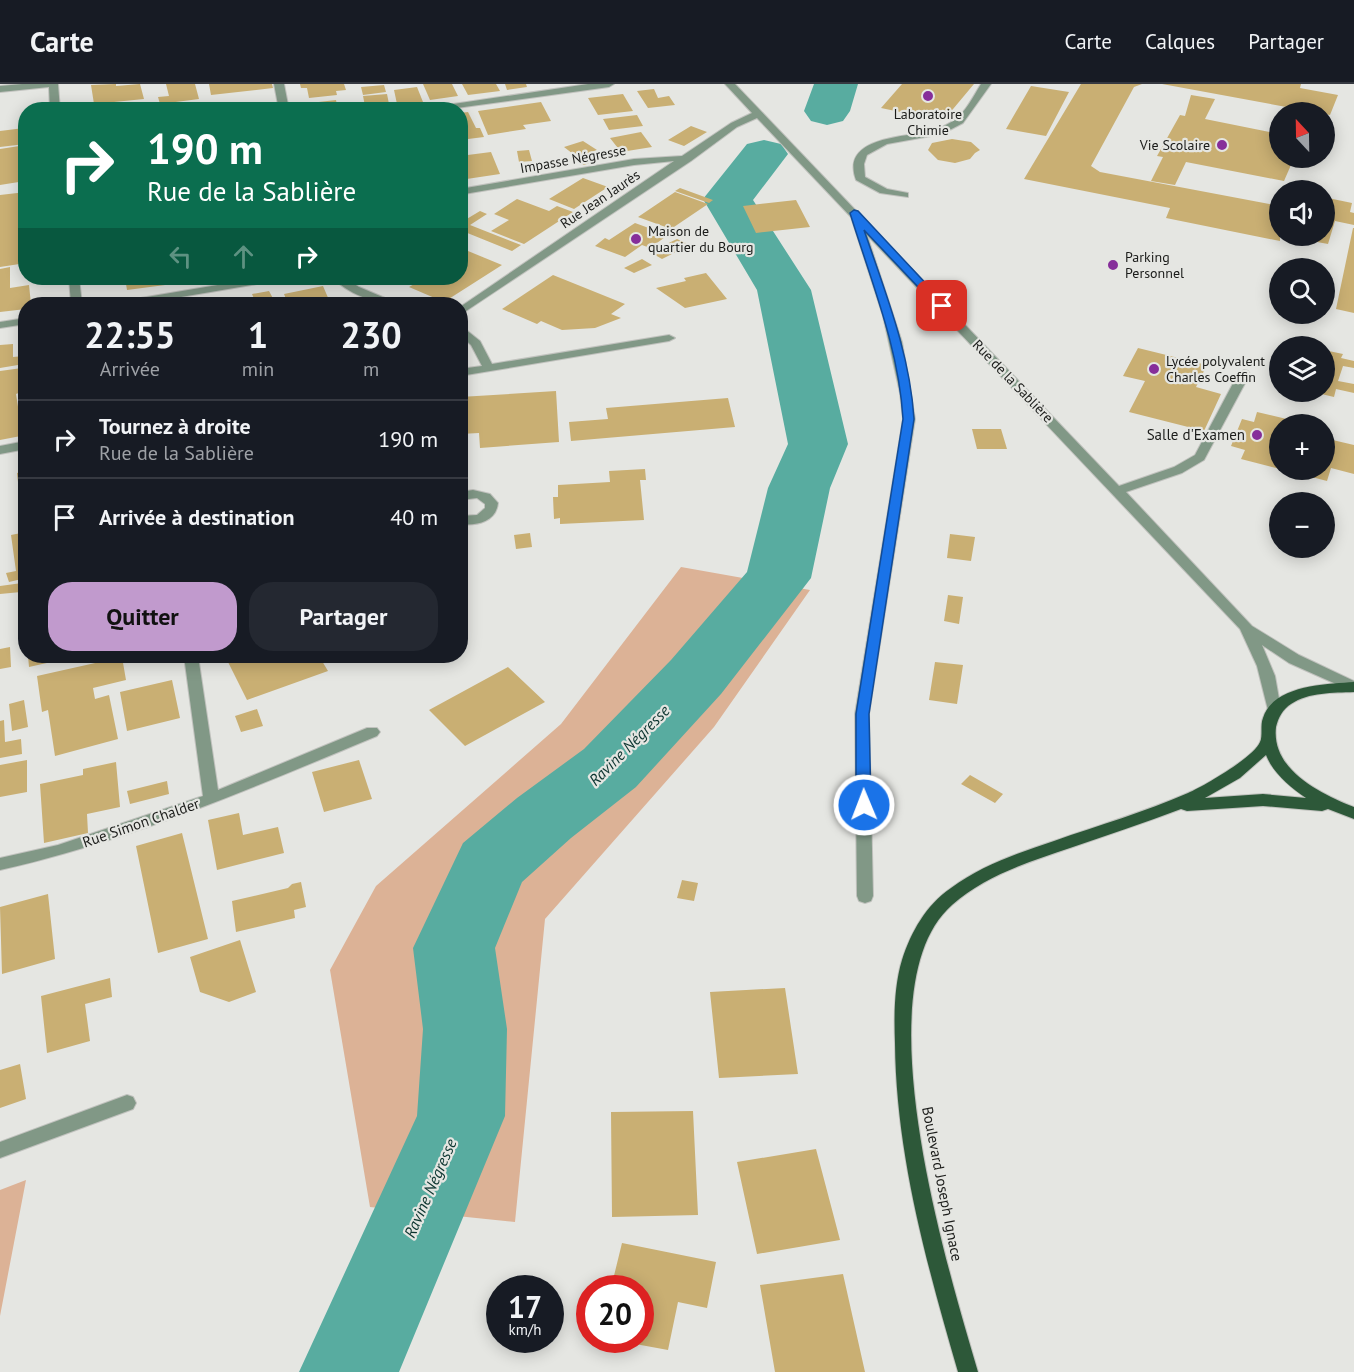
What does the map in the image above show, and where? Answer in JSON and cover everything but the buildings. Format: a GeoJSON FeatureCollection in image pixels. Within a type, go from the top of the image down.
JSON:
{"type":"FeatureCollection","features":[{"type":"Feature","properties":{"kind":"main road"},"geometry":{"type":"LineString","coordinates":[[1354,687],[1321,687],[1293,695],[1274,710],[1267,726],[1267,744],[1279,767],[1300,789],[1331,807],[1354,813]]}},
{"type":"Feature","properties":{"kind":"main road","name":"Boulevard Joseph Ignace"},"geometry":{"type":"LineString","coordinates":[[968,1372],[944,1289],[914,1152],[902,1013],[906,976],[914,950],[928,921],[944,901],[964,886],[1010,862],[1175,806],[1236,774],[1267,744]]}},
{"type":"Feature","properties":{"kind":"main road","name":"Boulevard Joseph Ignace"},"geometry":{"type":"LineString","coordinates":[[1175,806],[1263,800],[1331,807]]}},
{"type":"Feature","properties":{"kind":"street"},"geometry":{"type":"LineString","coordinates":[[0,89],[51,84],[54,102]]}},
{"type":"Feature","properties":{"kind":"street"},"geometry":{"type":"LineString","coordinates":[[279,84],[282,102]]}},
{"type":"Feature","properties":{"kind":"street"},"geometry":{"type":"LineString","coordinates":[[468,103],[609,84]]}},
{"type":"Feature","properties":{"kind":"street","name":"Rue de la Sablière"},"geometry":{"type":"LineString","coordinates":[[730,84],[1245,626],[1258,647],[1267,671],[1274,710]]}},
{"type":"Feature","properties":{"kind":"street"},"geometry":{"type":"LineString","coordinates":[[904,195],[884,191],[860,178],[859,164],[863,153],[884,142],[939,132],[960,121],[986,84]]}},
{"type":"Feature","properties":{"kind":"street","name":"Rue Jean Jaurès"},"geometry":{"type":"LineString","coordinates":[[468,307],[734,125],[758,114]]}},
{"type":"Feature","properties":{"kind":"street","name":"Impasse Négresse"},"geometry":{"type":"LineString","coordinates":[[468,190],[634,162],[668,158],[687,159]]}},
{"type":"Feature","properties":{"kind":"street"},"geometry":{"type":"LineString","coordinates":[[854,213],[899,352],[907,393],[909,419],[862,714],[865,896]]}},
{"type":"Feature","properties":{"kind":"street"},"geometry":{"type":"LineString","coordinates":[[164,297],[234,285]]}},
{"type":"Feature","properties":{"kind":"street"},"geometry":{"type":"LineString","coordinates":[[349,285],[375,297]]}},
{"type":"Feature","properties":{"kind":"street"},"geometry":{"type":"LineString","coordinates":[[0,325],[18,322]]}},
{"type":"Feature","properties":{"kind":"street"},"geometry":{"type":"LineString","coordinates":[[468,336],[476,343],[488,367]]}},
{"type":"Feature","properties":{"kind":"street"},"geometry":{"type":"LineString","coordinates":[[468,371],[669,338]]}},
{"type":"Feature","properties":{"kind":"street"},"geometry":{"type":"LineString","coordinates":[[1117,491],[1178,470],[1200,457],[1244,374]]}},
{"type":"Feature","properties":{"kind":"street"},"geometry":{"type":"LineString","coordinates":[[0,450],[18,447]]}},
{"type":"Feature","properties":{"kind":"street"},"geometry":{"type":"LineString","coordinates":[[468,495],[484,496],[492,503],[487,516],[481,519],[468,520]]}},
{"type":"Feature","properties":{"kind":"street","name":"Rue de la Sablière"},"geometry":{"type":"LineString","coordinates":[[1245,626],[1294,659],[1354,687]]}},
{"type":"Feature","properties":{"kind":"street","name":"Rue Simon Chalder"},"geometry":{"type":"LineString","coordinates":[[0,864],[59,851],[211,799],[192,663]]}},
{"type":"Feature","properties":{"kind":"street"},"geometry":{"type":"LineString","coordinates":[[211,799],[372,732]]}},
{"type":"Feature","properties":{"kind":"street"},"geometry":{"type":"LineString","coordinates":[[0,1149],[127,1102]]}},
{"type":"Feature","properties":{"kind":"shaded area"},"geometry":{"type":"Polygon","coordinates":[[[681,567],[810,590],[714,727],[545,919],[515,1222],[370,1207],[330,970],[376,886],[561,724],[681,567]]]}},
{"type":"Feature","properties":{"kind":"shaded area"},"geometry":{"type":"Polygon","coordinates":[[[26,1180],[0,1316],[0,1190],[26,1180]]]}},
{"type":"Feature","properties":{"kind":"waterway","name":"Ravine Négresse"},"geometry":{"type":"LineString","coordinates":[[827,111],[836,84]]}},
{"type":"Feature","properties":{"kind":"waterway","name":"Ravine Négresse"},"geometry":{"type":"LineString","coordinates":[[349,1372],[461,1116],[465,1029],[454,948],[491,864],[544,818],[610,768],[696,677],[778,578],[799,488],[818,444],[784,290],[728,199],[764,154]]}},
{"type":"Feature","properties":{"kind":"place","name":"Laboratoire Chimie"},"geometry":{"type":"Point","coordinates":[928,96]}},
{"type":"Feature","properties":{"kind":"place","name":"Vie Scolaire"},"geometry":{"type":"Point","coordinates":[1222,145]}},
{"type":"Feature","properties":{"kind":"place","name":"Maison de quartier du Bourg"},"geometry":{"type":"Point","coordinates":[636,239]}},
{"type":"Feature","properties":{"kind":"place","name":"Parking Personnel"},"geometry":{"type":"Point","coordinates":[1113,265]}},
{"type":"Feature","properties":{"kind":"place","name":"Lycée polyvalent Charles Coeffin"},"geometry":{"type":"Point","coordinates":[1154,369]}},
{"type":"Feature","properties":{"kind":"place","name":"Salle d'Examen"},"geometry":{"type":"Point","coordinates":[1257,435]}},
{"type":"Feature","properties":{"kind":"route"},"geometry":{"type":"LineString","coordinates":[[864,805],[862,714],[869,658],[909,419],[907,393],[899,352],[854,213],[942,306]]}}]}
